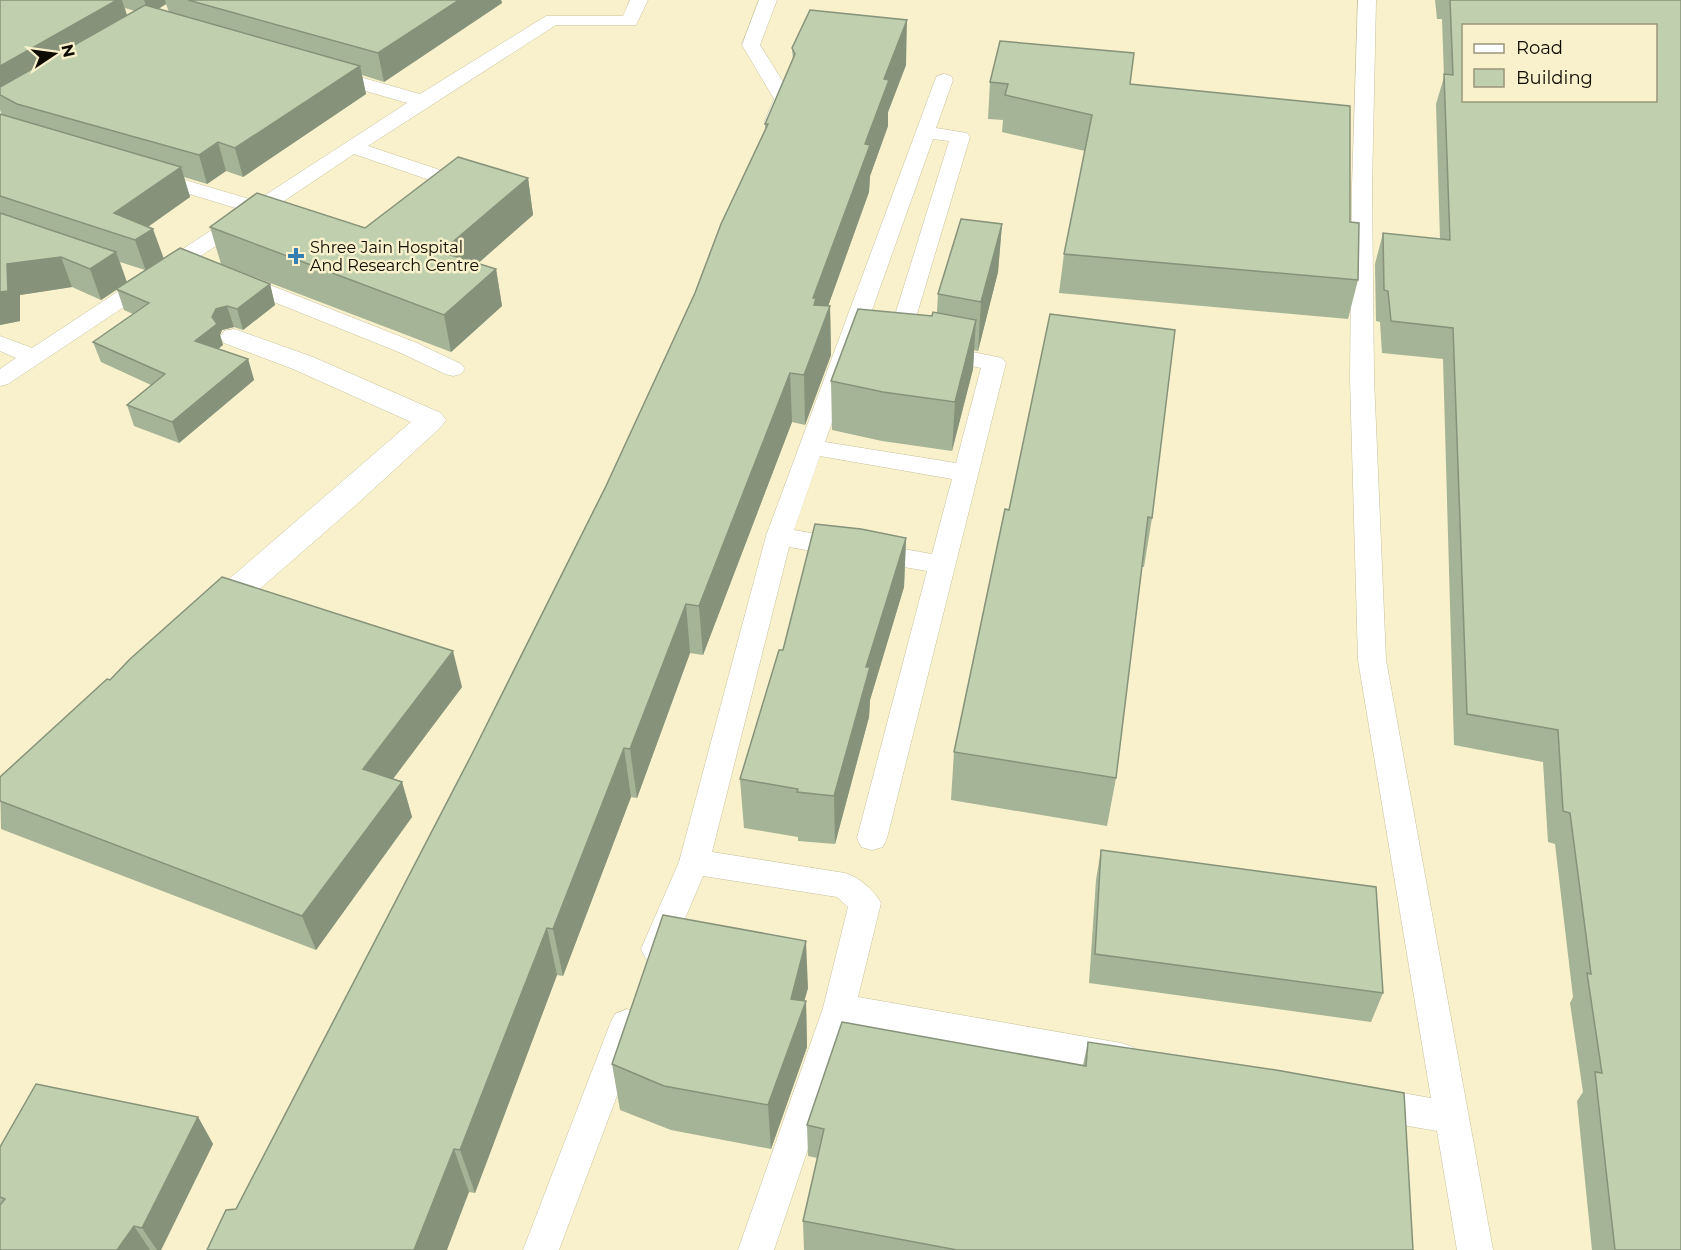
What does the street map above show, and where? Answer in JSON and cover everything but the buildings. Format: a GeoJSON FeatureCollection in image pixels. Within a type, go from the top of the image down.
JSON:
{"type":"FeatureCollection","features":[{"type":"Feature","properties":{"kind":"street"},"geometry":{"type":"LineString","coordinates":[[191,631],[431,420],[303,363],[234,337]]}},
{"type":"Feature","properties":{"kind":"lane"},"geometry":{"type":"LineString","coordinates":[[453,369],[409,348],[195,264],[274,214],[352,147],[552,20],[630,21],[639,0]]}},
{"type":"Feature","properties":{"kind":"lane"},"geometry":{"type":"LineString","coordinates":[[762,151],[784,99],[752,45],[768,0]]}},
{"type":"Feature","properties":{"kind":"lane"},"geometry":{"type":"LineString","coordinates":[[1367,0],[1362,186],[1362,378],[1372,660],[1475,1250]]}},
{"type":"Feature","properties":{"kind":"lane"},"geometry":{"type":"LineString","coordinates":[[312,70],[422,101]]}},
{"type":"Feature","properties":{"kind":"lane"},"geometry":{"type":"LineString","coordinates":[[646,973],[694,862],[779,536],[944,80]]}},
{"type":"Feature","properties":{"kind":"lane"},"geometry":{"type":"LineString","coordinates":[[897,344],[960,137],[925,132]]}},
{"type":"Feature","properties":{"kind":"lane"},"geometry":{"type":"LineString","coordinates":[[352,147],[463,184],[436,203]]}},
{"type":"Feature","properties":{"kind":"lane"},"geometry":{"type":"LineString","coordinates":[[133,171],[274,214]]}},
{"type":"Feature","properties":{"kind":"lane"},"geometry":{"type":"LineString","coordinates":[[0,379],[149,281],[274,214]]}},
{"type":"Feature","properties":{"kind":"lane"},"geometry":{"type":"LineString","coordinates":[[120,271],[149,281]]}},
{"type":"Feature","properties":{"kind":"lane"},"geometry":{"type":"LineString","coordinates":[[851,336],[994,363],[872,838]]}},
{"type":"Feature","properties":{"kind":"lane"},"geometry":{"type":"LineString","coordinates":[[0,343],[34,357]]}},
{"type":"Feature","properties":{"kind":"lane"},"geometry":{"type":"LineString","coordinates":[[811,447],[965,473]]}},
{"type":"Feature","properties":{"kind":"lane"},"geometry":{"type":"LineString","coordinates":[[779,536],[942,565]]}},
{"type":"Feature","properties":{"kind":"lane"},"geometry":{"type":"LineString","coordinates":[[694,862],[845,886],[865,903],[838,1008],[756,1250]]}},
{"type":"Feature","properties":{"kind":"lane"},"geometry":{"type":"LineString","coordinates":[[541,1250],[634,1005]]}},
{"type":"Feature","properties":{"kind":"lane"},"geometry":{"type":"LineString","coordinates":[[838,1008],[1152,1064]]}},
{"type":"Feature","properties":{"kind":"lane"},"geometry":{"type":"LineString","coordinates":[[1337,1097],[1453,1118]]}},
{"type":"Feature","properties":{"kind":"place","name":"Shree Jain Hospital And Research Centre"},"geometry":{"type":"Point","coordinates":[296,256]}}]}
